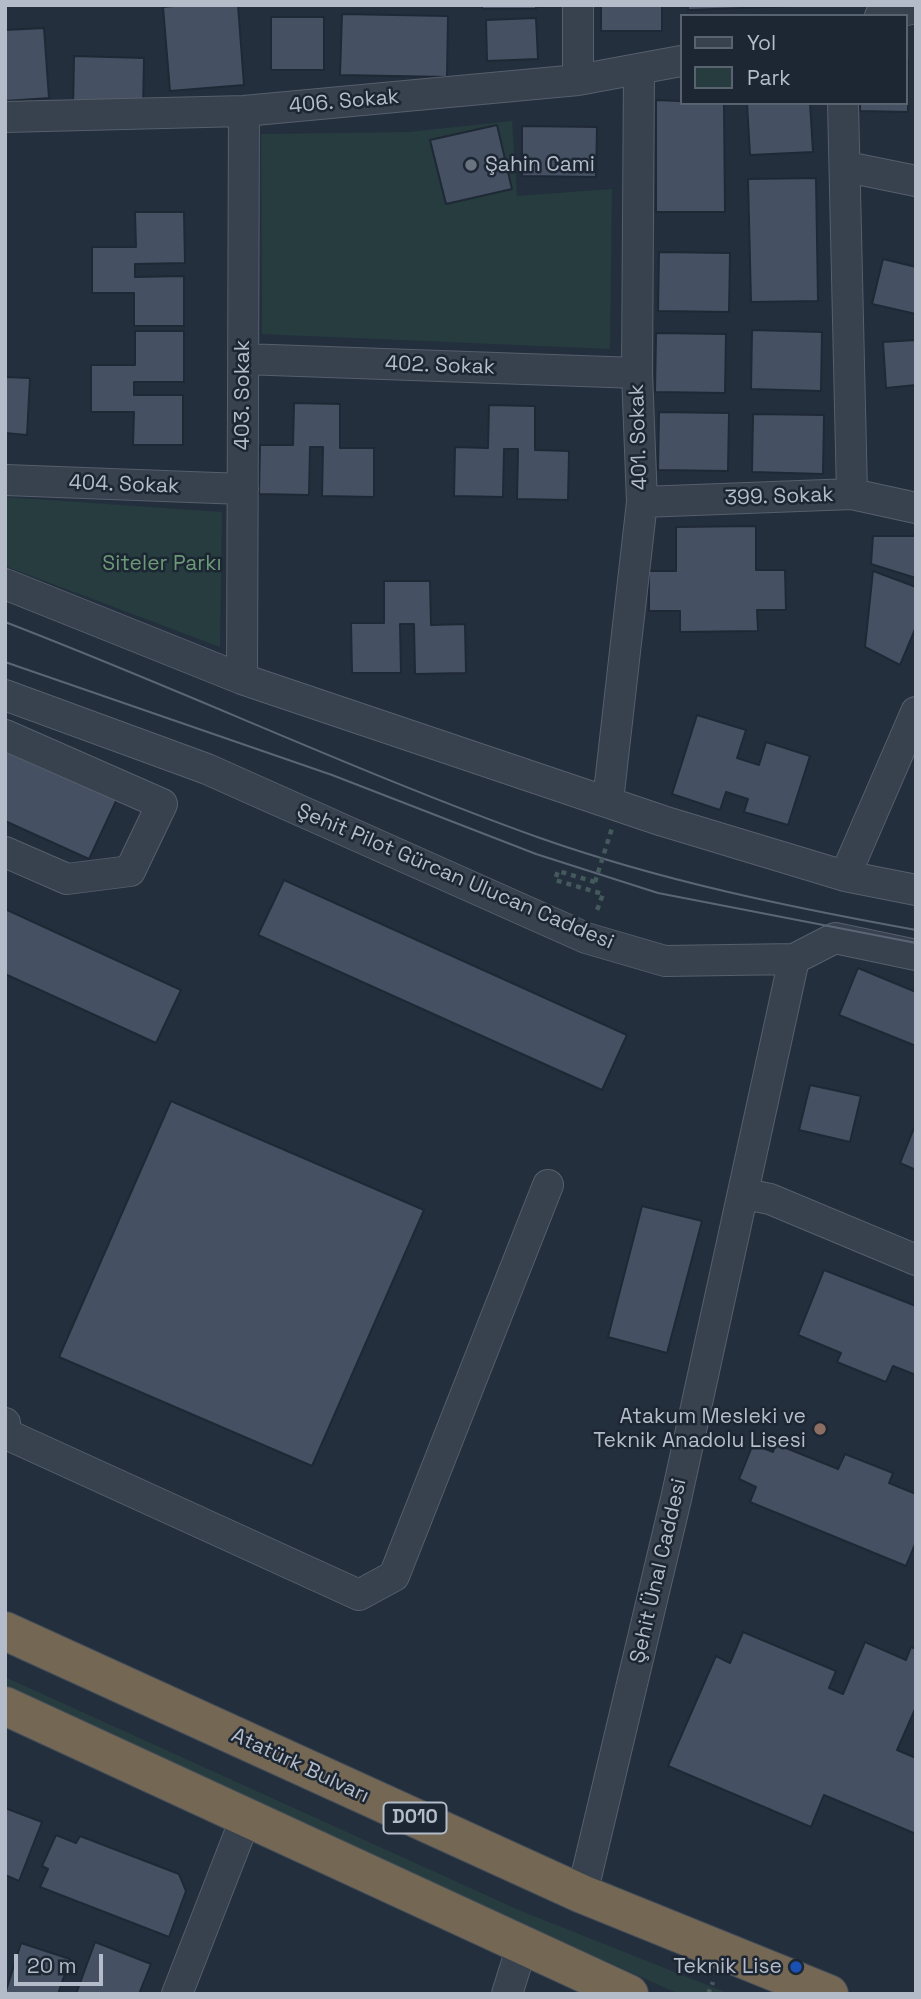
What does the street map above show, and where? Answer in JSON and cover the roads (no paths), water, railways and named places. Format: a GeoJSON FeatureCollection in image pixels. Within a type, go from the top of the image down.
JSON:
{"type":"FeatureCollection","features":[{"type":"Feature","properties":{"kind":"highway","name":"Atatürk Bulvarı"},"geometry":{"type":"LineString","coordinates":[[5,1631],[582,1894],[829,1994]]}},
{"type":"Feature","properties":{"kind":"highway"},"geometry":{"type":"LineString","coordinates":[[5,1706],[629,1994]]}},
{"type":"Feature","properties":{"kind":"street"},"geometry":{"type":"LineString","coordinates":[[578,5],[578,80]]}},
{"type":"Feature","properties":{"kind":"street"},"geometry":{"type":"LineString","coordinates":[[889,14],[916,8]]}},
{"type":"Feature","properties":{"kind":"street","name":"406. Sokak"},"geometry":{"type":"LineString","coordinates":[[5,117],[244,111],[578,80],[680,61]]}},
{"type":"Feature","properties":{"kind":"street","name":"401. Sokak"},"geometry":{"type":"LineString","coordinates":[[610,815],[642,502],[637,373],[639,70]]}},
{"type":"Feature","properties":{"kind":"street"},"geometry":{"type":"LineString","coordinates":[[844,105],[852,494]]}},
{"type":"Feature","properties":{"kind":"street","name":"403. Sokak"},"geometry":{"type":"LineString","coordinates":[[242,679],[244,111]]}},
{"type":"Feature","properties":{"kind":"street"},"geometry":{"type":"LineString","coordinates":[[847,167],[916,181]]}},
{"type":"Feature","properties":{"kind":"street","name":"402. Sokak"},"geometry":{"type":"LineString","coordinates":[[243,359],[637,373]]}},
{"type":"Feature","properties":{"kind":"street","name":"404. Sokak"},"geometry":{"type":"LineString","coordinates":[[5,480],[243,489]]}},
{"type":"Feature","properties":{"kind":"street","name":"399. Sokak"},"geometry":{"type":"LineString","coordinates":[[642,502],[852,494],[916,508]]}},
{"type":"Feature","properties":{"kind":"street"},"geometry":{"type":"LineString","coordinates":[[5,584],[242,679],[610,815],[663,821],[845,876],[916,890]]}},
{"type":"Feature","properties":{"kind":"street","name":"Şehit Pilot Gürcan Ulucan Caddesi"},"geometry":{"type":"LineString","coordinates":[[5,695],[206,769],[586,938],[665,961],[794,959],[835,937],[916,955]]}},
{"type":"Feature","properties":{"kind":"street"},"geometry":{"type":"LineString","coordinates":[[845,876],[916,712]]}},
{"type":"Feature","properties":{"kind":"street"},"geometry":{"type":"LineString","coordinates":[[5,735],[162,804],[130,871],[68,879],[5,852]]}},
{"type":"Feature","properties":{"kind":"street","name":"Şehit Ünal Caddesi"},"geometry":{"type":"LineString","coordinates":[[582,1894],[745,1194],[794,959]]}},
{"type":"Feature","properties":{"kind":"street"},"geometry":{"type":"LineString","coordinates":[[5,1423],[6,1434],[359,1595],[394,1576],[548,1185]]}},
{"type":"Feature","properties":{"kind":"street"},"geometry":{"type":"LineString","coordinates":[[745,1194],[770,1199],[916,1260]]}},
{"type":"Feature","properties":{"kind":"street"},"geometry":{"type":"LineString","coordinates":[[177,1994],[246,1817]]}},
{"type":"Feature","properties":{"kind":"street"},"geometry":{"type":"LineString","coordinates":[[507,1994],[522,1946]]}},
{"type":"Feature","properties":{"kind":"tram line"},"geometry":{"type":"LineString","coordinates":[[5,622],[405,787],[540,838],[632,867],[726,892],[916,930]]}},
{"type":"Feature","properties":{"kind":"tram line"},"geometry":{"type":"LineString","coordinates":[[5,662],[332,775],[536,854],[658,893],[916,943]]}},
{"type":"Feature","properties":{"kind":"place","name":"Şahin Cami"},"geometry":{"type":"Point","coordinates":[471,165]}},
{"type":"Feature","properties":{"kind":"place","name":"Atakum Mesleki ve Teknik Anadolu Lisesi"},"geometry":{"type":"Point","coordinates":[820,1429]}},
{"type":"Feature","properties":{"kind":"place","name":"Teknik Lise"},"geometry":{"type":"Point","coordinates":[796,1967]}},
{"type":"Feature","properties":{"kind":"park label","name":"Siteler Parkı"},"geometry":{"type":"Point","coordinates":[162,564]}}]}
